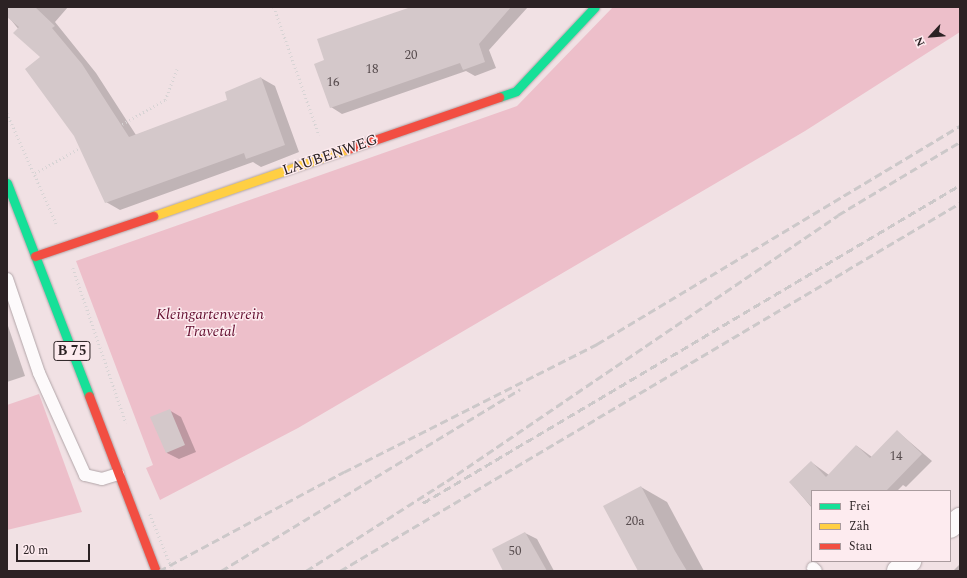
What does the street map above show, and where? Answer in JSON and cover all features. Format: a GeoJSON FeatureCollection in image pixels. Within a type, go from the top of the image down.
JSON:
{"type":"FeatureCollection","features":[{"type":"Feature","properties":{"kind":"street","name":"LAUBENWEG"},"geometry":{"type":"LineString","coordinates":[[35,256],[516,91],[595,7]]}},
{"type":"Feature","properties":{"kind":"street","name":"B 75"},"geometry":{"type":"LineString","coordinates":[[7,183],[156,571]]}},
{"type":"Feature","properties":{"kind":"street"},"geometry":{"type":"LineString","coordinates":[[951,526],[960,519]]}},
{"type":"Feature","properties":{"kind":"street"},"geometry":{"type":"LineString","coordinates":[[898,571],[909,562]]}},
{"type":"Feature","properties":{"kind":"lane"},"geometry":{"type":"LineString","coordinates":[[7,279],[39,373],[85,475],[102,479],[118,474]]}},
{"type":"Feature","properties":{"kind":"path"},"geometry":{"type":"LineString","coordinates":[[274,7],[327,156]]}},
{"type":"Feature","properties":{"kind":"path"},"geometry":{"type":"LineString","coordinates":[[122,124],[165,100],[177,70]]}},
{"type":"Feature","properties":{"kind":"path"},"geometry":{"type":"LineString","coordinates":[[7,113],[66,245],[127,428]]}},
{"type":"Feature","properties":{"kind":"path"},"geometry":{"type":"LineString","coordinates":[[35,174],[80,148]]}},
{"type":"Feature","properties":{"kind":"path"},"geometry":{"type":"LineString","coordinates":[[148,506],[173,571]]}},
{"type":"Feature","properties":{"kind":"green space","name":"Kleingartenverein Travetal"},"geometry":{"type":"Polygon","coordinates":[[[613,7],[960,7],[960,32],[805,131],[298,428],[160,500],[146,468],[153,465],[76,261],[517,106],[613,7]]]}},
{"type":"Feature","properties":{"kind":"green space"},"geometry":{"type":"Polygon","coordinates":[[[39,394],[82,512],[7,530],[7,405],[39,394]]]}},
{"type":"Feature","properties":{"kind":"building"},"geometry":{"type":"Polygon","coordinates":[[[7,7],[35,7],[55,26],[52,28],[82,64],[129,137],[227,100],[225,92],[261,77],[285,145],[246,159],[244,153],[105,203],[74,136],[25,69],[40,57],[13,33],[19,27],[7,17],[7,7]]]}},
{"type":"Feature","properties":{"kind":"building"},"geometry":{"type":"Polygon","coordinates":[[[411,7],[511,7],[479,44],[485,62],[463,70],[460,63],[330,108],[314,64],[324,60],[317,39],[411,7]]]}},
{"type":"Feature","properties":{"kind":"building"},"geometry":{"type":"Polygon","coordinates":[[[170,409],[185,445],[166,453],[150,417],[170,409]]]}},
{"type":"Feature","properties":{"kind":"building"},"geometry":{"type":"Polygon","coordinates":[[[897,430],[922,454],[887,490],[811,490],[811,506],[789,482],[811,461],[826,477],[856,445],[870,458],[897,430]]]}},
{"type":"Feature","properties":{"kind":"building"},"geometry":{"type":"Polygon","coordinates":[[[641,486],[687,571],[638,571],[603,506],[641,486]]]}},
{"type":"Feature","properties":{"kind":"building"},"geometry":{"type":"Polygon","coordinates":[[[525,532],[547,571],[503,571],[492,549],[525,532]]]}},
{"type":"Feature","properties":{"kind":"railway"},"geometry":{"type":"LineString","coordinates":[[159,571],[344,472],[597,344],[960,126]]}},
{"type":"Feature","properties":{"kind":"railway"},"geometry":{"type":"LineString","coordinates":[[306,571],[447,481],[838,215],[960,142]]}},
{"type":"Feature","properties":{"kind":"railway"},"geometry":{"type":"LineString","coordinates":[[423,503],[960,185]]}},
{"type":"Feature","properties":{"kind":"railway"},"geometry":{"type":"LineString","coordinates":[[340,571],[960,203]]}},
{"type":"Feature","properties":{"kind":"railway"},"geometry":{"type":"LineString","coordinates":[[221,571],[520,389]]}},
{"type":"Feature","properties":{"kind":"traffic: fast"},"geometry":{"type":"LineString","coordinates":[[499,97],[516,91],[595,7]]}},
{"type":"Feature","properties":{"kind":"traffic: fast"},"geometry":{"type":"LineString","coordinates":[[7,183],[89,396]]}},
{"type":"Feature","properties":{"kind":"traffic: slow"},"geometry":{"type":"LineString","coordinates":[[153,216],[348,149]]}},
{"type":"Feature","properties":{"kind":"traffic: jam"},"geometry":{"type":"LineString","coordinates":[[348,149],[499,97]]}},
{"type":"Feature","properties":{"kind":"traffic: jam"},"geometry":{"type":"LineString","coordinates":[[35,256],[153,216]]}},
{"type":"Feature","properties":{"kind":"traffic: jam"},"geometry":{"type":"LineString","coordinates":[[89,396],[156,571]]}}]}
